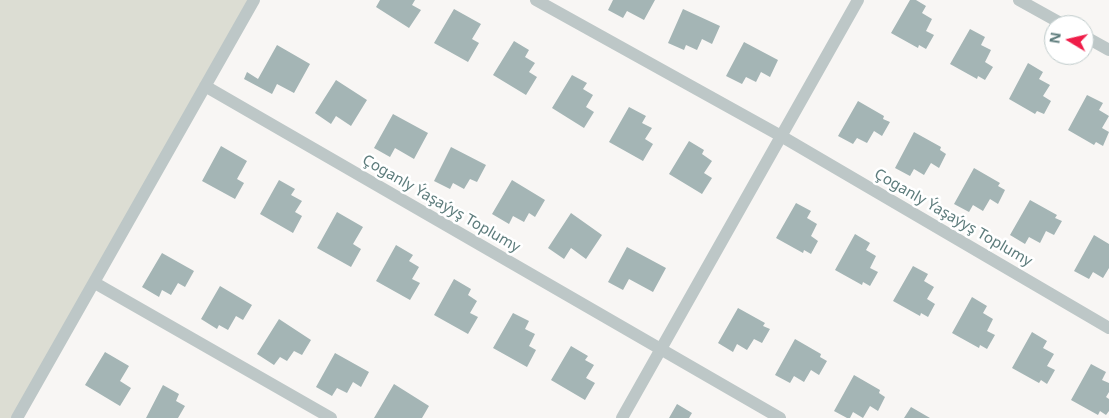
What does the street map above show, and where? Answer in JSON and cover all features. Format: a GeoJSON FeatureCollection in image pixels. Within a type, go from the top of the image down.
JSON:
{"type":"FeatureCollection","features":[{"type":"Feature","properties":{"kind":"street"},"geometry":{"type":"LineString","coordinates":[[17,418],[254,0]]}},
{"type":"Feature","properties":{"kind":"street","name":"Çoganly Ýaşaýyş Toplumy"},"geometry":{"type":"LineString","coordinates":[[536,0],[781,136],[1109,328]]}},
{"type":"Feature","properties":{"kind":"street"},"geometry":{"type":"LineString","coordinates":[[622,418],[858,0]]}},
{"type":"Feature","properties":{"kind":"street"},"geometry":{"type":"LineString","coordinates":[[1019,0],[1046,15]]}},
{"type":"Feature","properties":{"kind":"street"},"geometry":{"type":"LineString","coordinates":[[1094,42],[1109,50]]}},
{"type":"Feature","properties":{"kind":"street","name":"Çoganly Ýaşaýyş Toplumy"},"geometry":{"type":"LineString","coordinates":[[205,86],[780,418]]}},
{"type":"Feature","properties":{"kind":"street"},"geometry":{"type":"LineString","coordinates":[[94,283],[331,418]]}},
{"type":"Feature","properties":{"kind":"shaded area"},"geometry":{"type":"Polygon","coordinates":[[[0,0],[249,0],[11,418],[0,418],[0,0]]]}},
{"type":"Feature","properties":{"kind":"building"},"geometry":{"type":"Polygon","coordinates":[[[380,0],[415,0],[412,5],[421,10],[409,28],[376,7],[380,0]]]}},
{"type":"Feature","properties":{"kind":"building"},"geometry":{"type":"Polygon","coordinates":[[[613,0],[655,0],[644,20],[627,11],[623,18],[608,10],[613,0]]]}},
{"type":"Feature","properties":{"kind":"building"},"geometry":{"type":"Polygon","coordinates":[[[910,0],[916,0],[926,6],[922,13],[932,19],[926,31],[934,35],[926,49],[919,45],[918,48],[891,33],[910,0]]]}},
{"type":"Feature","properties":{"kind":"building"},"geometry":{"type":"Polygon","coordinates":[[[454,9],[481,24],[472,39],[479,43],[468,62],[434,43],[454,9]]]}},
{"type":"Feature","properties":{"kind":"building"},"geometry":{"type":"Polygon","coordinates":[[[683,9],[720,26],[712,44],[702,39],[697,50],[686,45],[684,50],[668,43],[683,9]]]}},
{"type":"Feature","properties":{"kind":"building"},"geometry":{"type":"Polygon","coordinates":[[[970,29],[985,37],[981,45],[991,50],[985,62],[993,67],[985,80],[978,76],[977,79],[950,64],[970,29]]]}},
{"type":"Feature","properties":{"kind":"building"},"geometry":{"type":"Polygon","coordinates":[[[514,41],[529,50],[525,57],[535,63],[529,72],[537,77],[526,95],[493,75],[514,41]]]}},
{"type":"Feature","properties":{"kind":"building"},"geometry":{"type":"Polygon","coordinates":[[[744,42],[778,60],[770,77],[761,72],[756,82],[746,77],[742,84],[726,76],[744,42]]]}},
{"type":"Feature","properties":{"kind":"building"},"geometry":{"type":"Polygon","coordinates":[[[277,45],[310,64],[294,93],[277,84],[272,94],[244,79],[247,72],[258,79],[277,45]]]}},
{"type":"Feature","properties":{"kind":"building"},"geometry":{"type":"Polygon","coordinates":[[[1028,63],[1043,72],[1039,79],[1050,85],[1043,96],[1051,101],[1044,114],[1037,111],[1035,114],[1009,99],[1028,63]]]}},
{"type":"Feature","properties":{"kind":"building"},"geometry":{"type":"Polygon","coordinates":[[[572,75],[587,83],[583,89],[593,95],[586,107],[594,112],[584,128],[552,108],[572,75]]]}},
{"type":"Feature","properties":{"kind":"building"},"geometry":{"type":"Polygon","coordinates":[[[336,80],[367,100],[351,126],[336,116],[331,124],[315,113],[336,80]]]}},
{"type":"Feature","properties":{"kind":"building"},"geometry":{"type":"Polygon","coordinates":[[[1087,95],[1103,103],[1099,110],[1109,116],[1102,128],[1109,132],[1103,146],[1096,142],[1094,145],[1068,130],[1087,95]]]}},
{"type":"Feature","properties":{"kind":"building"},"geometry":{"type":"Polygon","coordinates":[[[858,101],[884,116],[883,119],[890,122],[882,136],[874,131],[867,143],[857,138],[853,144],[838,136],[858,101]]]}},
{"type":"Feature","properties":{"kind":"building"},"geometry":{"type":"Polygon","coordinates":[[[629,107],[646,116],[642,123],[652,128],[645,139],[653,144],[643,161],[609,142],[629,107]]]}},
{"type":"Feature","properties":{"kind":"building"},"geometry":{"type":"Polygon","coordinates":[[[393,114],[428,133],[414,159],[395,148],[390,157],[374,148],[393,114]]]}},
{"type":"Feature","properties":{"kind":"building"},"geometry":{"type":"Polygon","coordinates":[[[914,132],[941,147],[940,150],[946,154],[939,168],[931,163],[924,175],[914,169],[910,176],[895,168],[914,132]]]}},
{"type":"Feature","properties":{"kind":"building"},"geometry":{"type":"Polygon","coordinates":[[[689,141],[704,150],[702,154],[712,161],[704,173],[712,178],[702,194],[669,174],[689,141]]]}},
{"type":"Feature","properties":{"kind":"building"},"geometry":{"type":"Polygon","coordinates":[[[221,146],[247,161],[237,179],[244,183],[235,199],[202,181],[221,146]]]}},
{"type":"Feature","properties":{"kind":"building"},"geometry":{"type":"Polygon","coordinates":[[[451,147],[486,165],[477,182],[470,179],[464,189],[453,183],[450,189],[434,181],[451,147]]]}},
{"type":"Feature","properties":{"kind":"building"},"geometry":{"type":"Polygon","coordinates":[[[974,168],[1000,183],[998,186],[1005,190],[998,204],[990,199],[983,211],[973,205],[969,212],[954,204],[974,168]]]}},
{"type":"Feature","properties":{"kind":"building"},"geometry":{"type":"Polygon","coordinates":[[[279,180],[295,189],[291,195],[302,201],[295,212],[302,216],[293,233],[260,214],[279,180]]]}},
{"type":"Feature","properties":{"kind":"building"},"geometry":{"type":"Polygon","coordinates":[[[512,180],[545,200],[535,217],[529,213],[524,222],[513,216],[509,224],[492,214],[512,180]]]}},
{"type":"Feature","properties":{"kind":"building"},"geometry":{"type":"Polygon","coordinates":[[[1030,200],[1057,215],[1055,218],[1062,221],[1054,235],[1046,231],[1040,243],[1029,237],[1025,244],[1010,235],[1030,200]]]}},
{"type":"Feature","properties":{"kind":"building"},"geometry":{"type":"Polygon","coordinates":[[[796,203],[811,211],[807,218],[817,224],[811,236],[818,241],[811,254],[804,250],[803,253],[776,238],[796,203]]]}},
{"type":"Feature","properties":{"kind":"building"},"geometry":{"type":"Polygon","coordinates":[[[337,212],[363,227],[353,244],[361,249],[351,267],[317,248],[337,212]]]}},
{"type":"Feature","properties":{"kind":"building"},"geometry":{"type":"Polygon","coordinates":[[[571,213],[602,235],[586,259],[571,248],[564,259],[548,248],[571,213]]]}},
{"type":"Feature","properties":{"kind":"building"},"geometry":{"type":"Polygon","coordinates":[[[855,234],[870,243],[866,250],[876,256],[870,268],[878,272],[870,286],[863,282],[862,285],[835,270],[855,234]]]}},
{"type":"Feature","properties":{"kind":"building"},"geometry":{"type":"Polygon","coordinates":[[[1094,235],[1109,244],[1109,268],[1103,278],[1093,272],[1089,279],[1074,271],[1094,235]]]}},
{"type":"Feature","properties":{"kind":"building"},"geometry":{"type":"Polygon","coordinates":[[[396,245],[413,255],[409,261],[419,267],[412,279],[420,283],[410,300],[376,281],[396,245]]]}},
{"type":"Feature","properties":{"kind":"building"},"geometry":{"type":"Polygon","coordinates":[[[627,247],[666,268],[653,292],[629,279],[623,290],[608,282],[627,247]]]}},
{"type":"Feature","properties":{"kind":"building"},"geometry":{"type":"Polygon","coordinates":[[[162,253],[194,271],[185,287],[178,283],[171,295],[162,290],[159,297],[142,287],[162,253]]]}},
{"type":"Feature","properties":{"kind":"building"},"geometry":{"type":"Polygon","coordinates":[[[913,266],[928,274],[924,281],[934,287],[927,299],[935,304],[928,317],[921,313],[920,316],[893,301],[913,266]]]}},
{"type":"Feature","properties":{"kind":"building"},"geometry":{"type":"Polygon","coordinates":[[[454,279],[471,289],[468,295],[477,301],[470,313],[478,317],[468,334],[434,315],[454,279]]]}},
{"type":"Feature","properties":{"kind":"building"},"geometry":{"type":"Polygon","coordinates":[[[220,286],[252,305],[243,320],[236,316],[228,330],[219,325],[217,329],[201,319],[220,286]]]}},
{"type":"Feature","properties":{"kind":"building"},"geometry":{"type":"Polygon","coordinates":[[[972,297],[987,306],[983,313],[993,319],[987,331],[995,335],[987,349],[980,345],[979,348],[952,333],[972,297]]]}},
{"type":"Feature","properties":{"kind":"building"},"geometry":{"type":"Polygon","coordinates":[[[738,308],[765,323],[763,326],[770,329],[762,343],[754,339],[747,350],[737,344],[733,352],[718,343],[738,308]]]}},
{"type":"Feature","properties":{"kind":"building"},"geometry":{"type":"Polygon","coordinates":[[[513,313],[529,321],[525,329],[535,334],[529,346],[536,350],[527,367],[493,348],[513,313]]]}},
{"type":"Feature","properties":{"kind":"building"},"geometry":{"type":"Polygon","coordinates":[[[279,319],[311,340],[302,355],[294,351],[287,361],[280,357],[274,365],[257,354],[279,319]]]}},
{"type":"Feature","properties":{"kind":"building"},"geometry":{"type":"Polygon","coordinates":[[[1032,332],[1047,341],[1043,348],[1054,354],[1047,366],[1055,370],[1047,384],[1041,380],[1039,383],[1012,368],[1032,332]]]}},
{"type":"Feature","properties":{"kind":"building"},"geometry":{"type":"Polygon","coordinates":[[[795,339],[821,354],[820,357],[827,361],[819,375],[811,370],[804,382],[794,376],[790,383],[775,375],[795,339]]]}},
{"type":"Feature","properties":{"kind":"building"},"geometry":{"type":"Polygon","coordinates":[[[571,346],[588,356],[585,360],[594,365],[586,378],[595,383],[585,400],[551,380],[571,346]]]}},
{"type":"Feature","properties":{"kind":"building"},"geometry":{"type":"Polygon","coordinates":[[[105,352],[129,366],[120,381],[131,388],[120,406],[85,385],[105,352]]]}},
{"type":"Feature","properties":{"kind":"building"},"geometry":{"type":"Polygon","coordinates":[[[335,353],[369,372],[361,387],[353,382],[347,393],[337,388],[332,396],[316,387],[335,353]]]}},
{"type":"Feature","properties":{"kind":"building"},"geometry":{"type":"Polygon","coordinates":[[[1091,364],[1106,372],[1102,380],[1109,383],[1109,392],[1106,397],[1109,399],[1109,411],[1106,415],[1100,411],[1098,415],[1071,400],[1091,364]]]}},
{"type":"Feature","properties":{"kind":"building"},"geometry":{"type":"Polygon","coordinates":[[[854,375],[880,390],[879,393],[885,397],[878,411],[870,406],[863,418],[853,412],[850,418],[847,418],[834,411],[854,375]]]}},
{"type":"Feature","properties":{"kind":"building"},"geometry":{"type":"Polygon","coordinates":[[[394,384],[429,406],[422,418],[374,418],[394,384]]]}},
{"type":"Feature","properties":{"kind":"building"},"geometry":{"type":"Polygon","coordinates":[[[163,385],[179,394],[176,401],[185,406],[178,418],[146,418],[163,385]]]}},
{"type":"Feature","properties":{"kind":"building"},"geometry":{"type":"Polygon","coordinates":[[[677,404],[692,413],[689,418],[669,418],[677,404]]]}},
{"type":"Feature","properties":{"kind":"building"},"geometry":{"type":"Polygon","coordinates":[[[911,407],[930,418],[904,418],[911,407]]]}}]}
